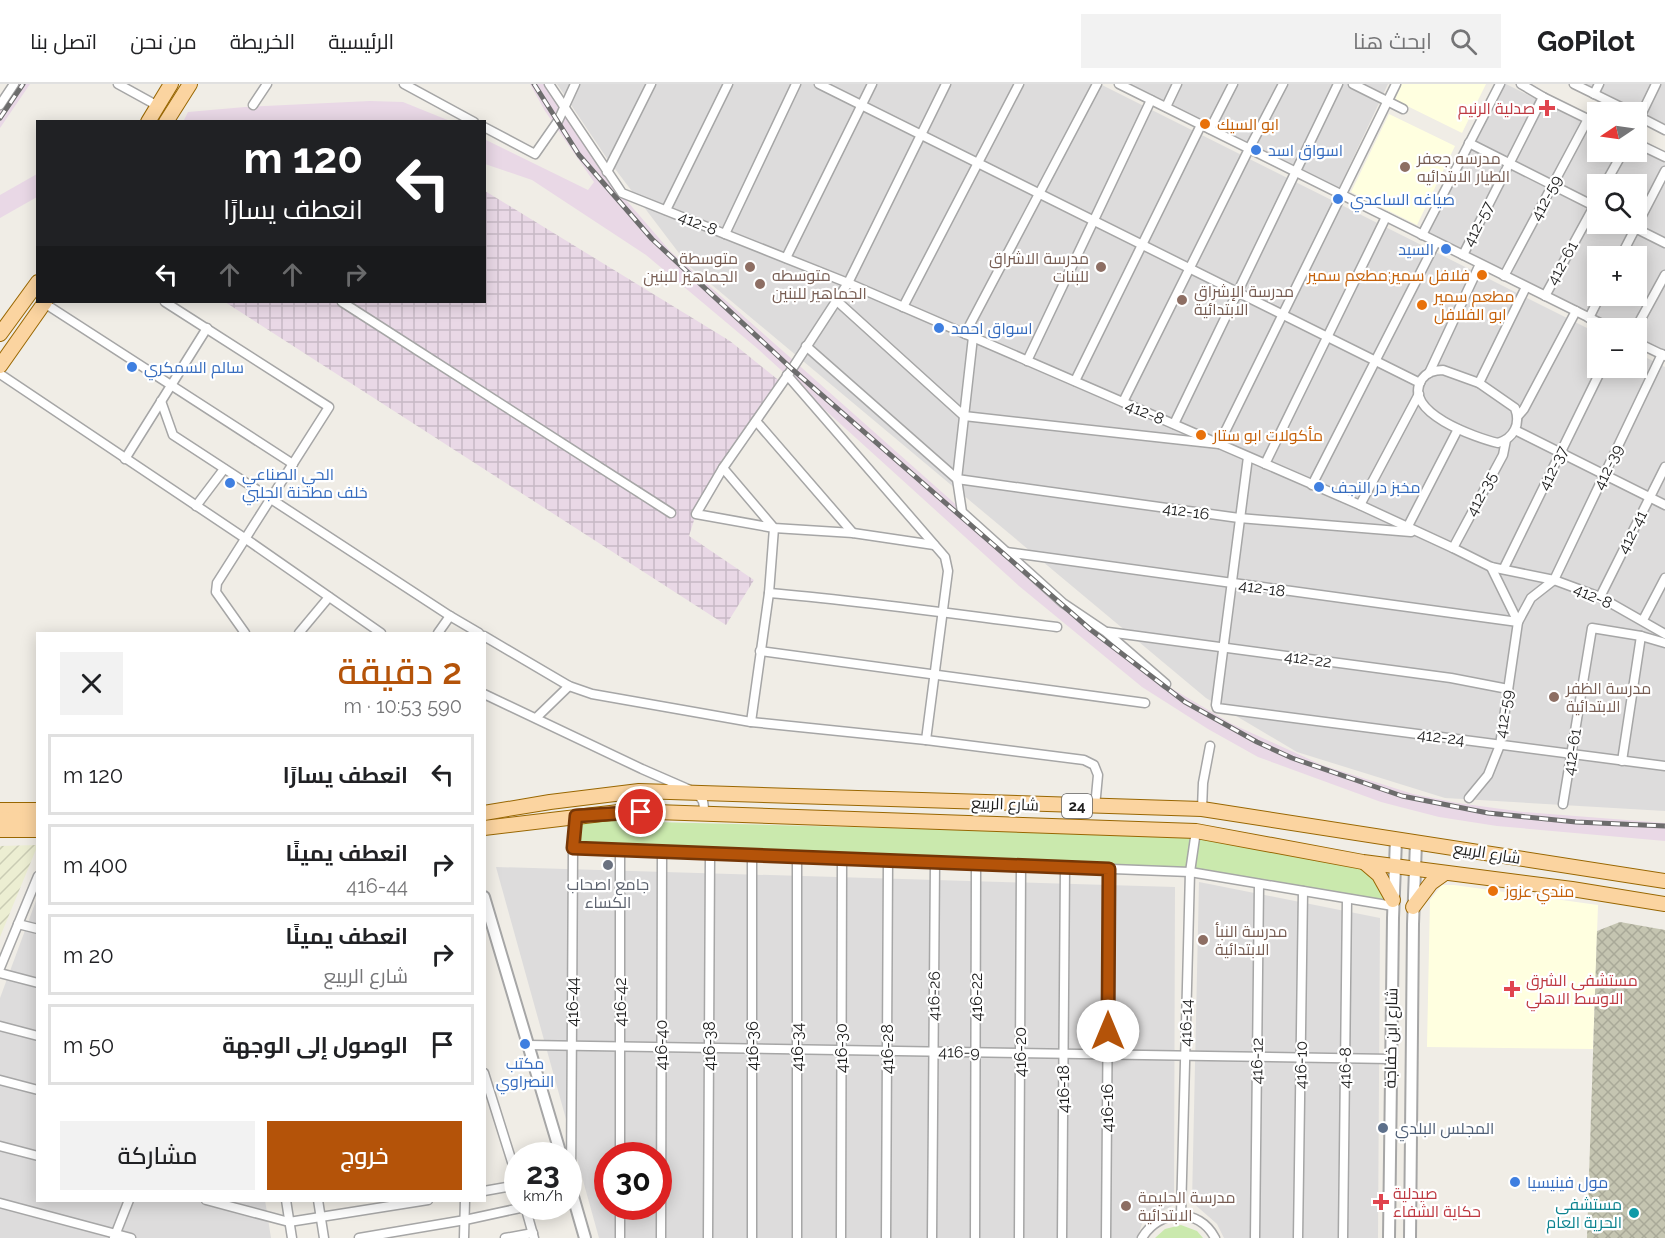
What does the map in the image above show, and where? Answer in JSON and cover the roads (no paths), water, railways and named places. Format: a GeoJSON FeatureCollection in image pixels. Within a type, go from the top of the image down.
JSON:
{"type":"FeatureCollection","features":[{"type":"Feature","properties":{"kind":"main road"},"geometry":{"type":"LineString","coordinates":[[148,120],[171,84]]}},
{"type":"Feature","properties":{"kind":"main road"},"geometry":{"type":"LineString","coordinates":[[167,120],[190,84]]}},
{"type":"Feature","properties":{"kind":"main road"},"geometry":{"type":"LineString","coordinates":[[0,334],[36,285]]}},
{"type":"Feature","properties":{"kind":"main road"},"geometry":{"type":"LineString","coordinates":[[0,366],[43,303]]}},
{"type":"Feature","properties":{"kind":"main road"},"geometry":{"type":"LineString","coordinates":[[0,347],[16,330],[33,318]]}},
{"type":"Feature","properties":{"kind":"main road","name":"شارع الربيع"},"geometry":{"type":"LineString","coordinates":[[486,813],[639,791],[1202,809],[1665,881]]}},
{"type":"Feature","properties":{"kind":"main road"},"geometry":{"type":"LineString","coordinates":[[0,810],[36,810]]}},
{"type":"Feature","properties":{"kind":"main road","name":"شارع الربيع"},"geometry":{"type":"LineString","coordinates":[[486,828],[627,811],[1196,831],[1394,867],[1572,889],[1665,904]]}},
{"type":"Feature","properties":{"kind":"main road"},"geometry":{"type":"LineString","coordinates":[[0,820],[36,819]]}},
{"type":"Feature","properties":{"kind":"main road"},"geometry":{"type":"LineString","coordinates":[[0,830],[36,830]]}},
{"type":"Feature","properties":{"kind":"main road"},"geometry":{"type":"LineString","coordinates":[[1363,862],[1379,875],[1393,903]]}},
{"type":"Feature","properties":{"kind":"main road"},"geometry":{"type":"LineString","coordinates":[[1413,907],[1431,883],[1444,873]]}},
{"type":"Feature","properties":{"kind":"street"},"geometry":{"type":"LineString","coordinates":[[0,105],[14,84]]}},
{"type":"Feature","properties":{"kind":"street"},"geometry":{"type":"LineString","coordinates":[[118,84],[158,105]]}},
{"type":"Feature","properties":{"kind":"street"},"geometry":{"type":"LineString","coordinates":[[253,105],[267,84]]}},
{"type":"Feature","properties":{"kind":"street"},"geometry":{"type":"LineString","coordinates":[[404,84],[420,88],[471,120]]}},
{"type":"Feature","properties":{"kind":"street"},"geometry":{"type":"LineString","coordinates":[[549,84],[607,172]]}},
{"type":"Feature","properties":{"kind":"street"},"geometry":{"type":"LineString","coordinates":[[486,128],[535,154],[558,121],[575,84]]}},
{"type":"Feature","properties":{"kind":"street"},"geometry":{"type":"LineString","coordinates":[[607,172],[651,84]]}},
{"type":"Feature","properties":{"kind":"street"},"geometry":{"type":"LineString","coordinates":[[666,210],[728,84]]}},
{"type":"Feature","properties":{"kind":"street"},"geometry":{"type":"LineString","coordinates":[[725,234],[796,84]]}},
{"type":"Feature","properties":{"kind":"street"},"geometry":{"type":"LineString","coordinates":[[819,84],[1420,383]]}},
{"type":"Feature","properties":{"kind":"street"},"geometry":{"type":"LineString","coordinates":[[786,258],[872,84]]}},
{"type":"Feature","properties":{"kind":"street"},"geometry":{"type":"LineString","coordinates":[[934,545],[853,533],[774,528],[696,514],[723,468],[848,283],[946,84]]}},
{"type":"Feature","properties":{"kind":"street"},"geometry":{"type":"LineString","coordinates":[[903,307],[1019,84]]}},
{"type":"Feature","properties":{"kind":"street"},"geometry":{"type":"LineString","coordinates":[[1097,84],[969,336],[957,479],[962,512],[1063,603],[1106,632],[1166,684]]}},
{"type":"Feature","properties":{"kind":"street"},"geometry":{"type":"LineString","coordinates":[[1166,107],[1177,84]]}},
{"type":"Feature","properties":{"kind":"street"},"geometry":{"type":"LineString","coordinates":[[1075,381],[1141,244],[1205,127],[1233,84]]}},
{"type":"Feature","properties":{"kind":"street"},"geometry":{"type":"LineString","coordinates":[[1123,402],[1283,84]]}},
{"type":"Feature","properties":{"kind":"street"},"geometry":{"type":"LineString","coordinates":[[1174,424],[1294,171],[1338,84]]}},
{"type":"Feature","properties":{"kind":"street"},"geometry":{"type":"LineString","coordinates":[[1353,84],[1403,109]]}},
{"type":"Feature","properties":{"kind":"street"},"geometry":{"type":"LineString","coordinates":[[837,301],[964,416],[1219,444],[1396,84]]}},
{"type":"Feature","properties":{"kind":"street"},"geometry":{"type":"LineString","coordinates":[[1422,235],[1500,84]]}},
{"type":"Feature","properties":{"kind":"street"},"geometry":{"type":"LineString","coordinates":[[1521,84],[1587,119]]}},
{"type":"Feature","properties":{"kind":"street"},"geometry":{"type":"LineString","coordinates":[[1574,84],[1610,102]]}},
{"type":"Feature","properties":{"kind":"street"},"geometry":{"type":"LineString","coordinates":[[1594,94],[1599,84]]}},
{"type":"Feature","properties":{"kind":"street"},"geometry":{"type":"LineString","coordinates":[[1646,102],[1656,84]]}},
{"type":"Feature","properties":{"kind":"street"},"geometry":{"type":"LineString","coordinates":[[1125,85],[1589,318],[1595,306]]}},
{"type":"Feature","properties":{"kind":"street","name":"412-57"},"geometry":{"type":"LineString","coordinates":[[1463,255],[1543,97]]}},
{"type":"Feature","properties":{"kind":"street"},"geometry":{"type":"LineString","coordinates":[[1027,361],[1151,100]]}},
{"type":"Feature","properties":{"kind":"street","name":"412-59"},"geometry":{"type":"LineString","coordinates":[[1504,276],[1587,121]]}},
{"type":"Feature","properties":{"kind":"street"},"geometry":{"type":"LineString","coordinates":[[1647,121],[1665,130]]}},
{"type":"Feature","properties":{"kind":"street"},"geometry":{"type":"LineString","coordinates":[[1469,143],[1553,186],[1587,200]]}},
{"type":"Feature","properties":{"kind":"street"},"geometry":{"type":"LineString","coordinates":[[1647,148],[1665,157]]}},
{"type":"Feature","properties":{"kind":"street"},"geometry":{"type":"LineString","coordinates":[[1647,200],[1665,171]]}},
{"type":"Feature","properties":{"kind":"street","name":"412-8"},"geometry":{"type":"LineString","coordinates":[[607,172],[622,193],[848,283],[1360,505],[1491,567],[1554,580],[1600,597],[1665,634]]}},
{"type":"Feature","properties":{"kind":"street"},"geometry":{"type":"LineString","coordinates":[[1265,464],[1386,217]]}},
{"type":"Feature","properties":{"kind":"street","name":"412-61"},"geometry":{"type":"LineString","coordinates":[[1545,296],[1587,220]]}},
{"type":"Feature","properties":{"kind":"street"},"geometry":{"type":"LineString","coordinates":[[1647,234],[1665,243]]}},
{"type":"Feature","properties":{"kind":"street"},"geometry":{"type":"LineString","coordinates":[[1312,485],[1436,242]]}},
{"type":"Feature","properties":{"kind":"street"},"geometry":{"type":"LineString","coordinates":[[1480,264],[1428,373],[1420,383],[1419,394],[1422,404],[1458,429],[1487,441],[1498,443],[1506,440],[1515,430],[1518,417],[1524,410],[1575,311]]}},
{"type":"Feature","properties":{"kind":"street"},"geometry":{"type":"LineString","coordinates":[[1641,318],[1665,275]]}},
{"type":"Feature","properties":{"kind":"street"},"geometry":{"type":"LineString","coordinates":[[1479,383],[1526,287]]}},
{"type":"Feature","properties":{"kind":"street"},"geometry":{"type":"LineString","coordinates":[[46,303],[293,464]]}},
{"type":"Feature","properties":{"kind":"street"},"geometry":{"type":"LineString","coordinates":[[167,303],[329,407],[217,584],[216,592],[244,632]]}},
{"type":"Feature","properties":{"kind":"street"},"geometry":{"type":"LineString","coordinates":[[344,303],[671,513]]}},
{"type":"Feature","properties":{"kind":"street"},"geometry":{"type":"LineString","coordinates":[[125,459],[207,328]]}},
{"type":"Feature","properties":{"kind":"street"},"geometry":{"type":"LineString","coordinates":[[806,346],[957,479]]}},
{"type":"Feature","properties":{"kind":"street"},"geometry":{"type":"LineString","coordinates":[[1647,347],[1663,355]]}},
{"type":"Feature","properties":{"kind":"street","name":"412-39"},"geometry":{"type":"LineString","coordinates":[[1554,580],[1663,355]]}},
{"type":"Feature","properties":{"kind":"street"},"geometry":{"type":"LineString","coordinates":[[1428,373],[1443,370],[1479,383],[1498,394],[1515,408],[1518,417]]}},
{"type":"Feature","properties":{"kind":"street"},"geometry":{"type":"LineString","coordinates":[[0,374],[246,539],[380,632]]}},
{"type":"Feature","properties":{"kind":"street"},"geometry":{"type":"LineString","coordinates":[[787,375],[945,557],[948,571],[926,740]]}},
{"type":"Feature","properties":{"kind":"street","name":"412-37"},"geometry":{"type":"LineString","coordinates":[[1504,568],[1597,378]]}},
{"type":"Feature","properties":{"kind":"street"},"geometry":{"type":"LineString","coordinates":[[1360,505],[1419,394]]}},
{"type":"Feature","properties":{"kind":"street"},"geometry":{"type":"LineString","coordinates":[[161,401],[173,435],[477,632]]}},
{"type":"Feature","properties":{"kind":"street"},"geometry":{"type":"LineString","coordinates":[[756,422],[853,533]]}},
{"type":"Feature","properties":{"kind":"street"},"geometry":{"type":"LineString","coordinates":[[1407,528],[1458,429]]}},
{"type":"Feature","properties":{"kind":"street"},"geometry":{"type":"LineString","coordinates":[[1515,430],[1665,505]]}},
{"type":"Feature","properties":{"kind":"street","name":"412-35"},"geometry":{"type":"LineString","coordinates":[[1453,548],[1503,455],[1506,440]]}},
{"type":"Feature","properties":{"kind":"street"},"geometry":{"type":"LineString","coordinates":[[1224,648],[1248,457]]}},
{"type":"Feature","properties":{"kind":"street","name":"412-41"},"geometry":{"type":"LineString","coordinates":[[1600,597],[1665,467]]}},
{"type":"Feature","properties":{"kind":"street"},"geometry":{"type":"LineString","coordinates":[[723,468],[774,528],[769,593],[751,722]]}},
{"type":"Feature","properties":{"kind":"street"},"geometry":{"type":"LineString","coordinates":[[196,506],[224,469]]}},
{"type":"Feature","properties":{"kind":"street","name":"412-16"},"geometry":{"type":"LineString","coordinates":[[957,479],[1239,518],[1417,532]]}},
{"type":"Feature","properties":{"kind":"street","name":"412-18"},"geometry":{"type":"LineString","coordinates":[[1006,552],[1518,622]]}},
{"type":"Feature","properties":{"kind":"street"},"geometry":{"type":"LineString","coordinates":[[1491,567],[1518,622]]}},
{"type":"Feature","properties":{"kind":"street"},"geometry":{"type":"LineString","coordinates":[[1643,620],[1665,578]]}},
{"type":"Feature","properties":{"kind":"street","name":"412-59"},"geometry":{"type":"LineString","coordinates":[[1469,798],[1488,776],[1500,745],[1518,622],[1531,598],[1554,580]]}},
{"type":"Feature","properties":{"kind":"street"},"geometry":{"type":"LineString","coordinates":[[769,593],[850,599],[1058,627]]}},
{"type":"Feature","properties":{"kind":"street"},"geometry":{"type":"LineString","coordinates":[[300,632],[328,597]]}},
{"type":"Feature","properties":{"kind":"street"},"geometry":{"type":"LineString","coordinates":[[439,632],[450,616]]}},
{"type":"Feature","properties":{"kind":"street","name":"412-61"},"geometry":{"type":"LineString","coordinates":[[1563,804],[1592,628],[1641,636]]}},
{"type":"Feature","properties":{"kind":"street","name":"412-22"},"geometry":{"type":"LineString","coordinates":[[1106,632],[1451,678],[1508,690]]}},
{"type":"Feature","properties":{"kind":"street"},"geometry":{"type":"LineString","coordinates":[[1622,761],[1641,636],[1665,643]]}},
{"type":"Feature","properties":{"kind":"street"},"geometry":{"type":"LineString","coordinates":[[486,637],[569,686],[592,694],[751,722],[926,740],[1084,760],[1094,765],[1098,775],[1095,807]]}},
{"type":"Feature","properties":{"kind":"street","name":"412-24"},"geometry":{"type":"LineString","coordinates":[[1224,648],[1217,708],[1665,766]]}},
{"type":"Feature","properties":{"kind":"street"},"geometry":{"type":"LineString","coordinates":[[760,651],[1145,703]]}},
{"type":"Feature","properties":{"kind":"street"},"geometry":{"type":"LineString","coordinates":[[536,718],[569,686]]}},
{"type":"Feature","properties":{"kind":"street"},"geometry":{"type":"LineString","coordinates":[[486,695],[697,793],[703,801],[705,815]]}},
{"type":"Feature","properties":{"kind":"street"},"geometry":{"type":"LineString","coordinates":[[1202,809],[1203,783],[1210,746]]}},
{"type":"Feature","properties":{"kind":"street","name":"416-44"},"geometry":{"type":"LineString","coordinates":[[571,1142],[573,848],[576,816]]}},
{"type":"Feature","properties":{"kind":"street","name":"416-14"},"geometry":{"type":"LineString","coordinates":[[1181,1215],[1190,872],[1196,831]]}},
{"type":"Feature","properties":{"kind":"street","name":"شارع ابن خفاجة"},"geometry":{"type":"LineString","coordinates":[[1389,1238],[1393,903],[1396,839]]}},
{"type":"Feature","properties":{"kind":"street","name":"شارع ابن خفاجة"},"geometry":{"type":"LineString","coordinates":[[1410,1238],[1413,907],[1416,842]]}},
{"type":"Feature","properties":{"kind":"street"},"geometry":{"type":"LineString","coordinates":[[573,848],[1190,872],[1347,899],[1402,902],[1413,907]]}},
{"type":"Feature","properties":{"kind":"street","name":"416-42"},"geometry":{"type":"LineString","coordinates":[[620,850],[620,1142]]}},
{"type":"Feature","properties":{"kind":"street","name":"416-40"},"geometry":{"type":"LineString","coordinates":[[661,1238],[662,851]]}},
{"type":"Feature","properties":{"kind":"street","name":"416-38"},"geometry":{"type":"LineString","coordinates":[[708,1238],[710,853]]}},
{"type":"Feature","properties":{"kind":"street","name":"416-36"},"geometry":{"type":"LineString","coordinates":[[752,855],[752,1238]]}},
{"type":"Feature","properties":{"kind":"street","name":"416-34"},"geometry":{"type":"LineString","coordinates":[[796,856],[797,1238]]}},
{"type":"Feature","properties":{"kind":"street","name":"416-30"},"geometry":{"type":"LineString","coordinates":[[841,1238],[842,858]]}},
{"type":"Feature","properties":{"kind":"street","name":"416-28"},"geometry":{"type":"LineString","coordinates":[[886,1238],[888,860]]}},
{"type":"Feature","properties":{"kind":"street","name":"416-26"},"geometry":{"type":"LineString","coordinates":[[932,1238],[935,862]]}},
{"type":"Feature","properties":{"kind":"street","name":"416-22"},"geometry":{"type":"LineString","coordinates":[[975,1238],[976,864]]}},
{"type":"Feature","properties":{"kind":"street","name":"416-20"},"geometry":{"type":"LineString","coordinates":[[1019,1238],[1020,866]]}},
{"type":"Feature","properties":{"kind":"street","name":"416-18"},"geometry":{"type":"LineString","coordinates":[[1062,1238],[1065,867]]}},
{"type":"Feature","properties":{"kind":"street","name":"416-16"},"geometry":{"type":"LineString","coordinates":[[1106,1238],[1109,869]]}},
{"type":"Feature","properties":{"kind":"street"},"geometry":{"type":"LineString","coordinates":[[0,968],[36,881]]}},
{"type":"Feature","properties":{"kind":"street","name":"416-12"},"geometry":{"type":"LineString","coordinates":[[1255,1238],[1258,884]]}},
{"type":"Feature","properties":{"kind":"street","name":"416-10"},"geometry":{"type":"LineString","coordinates":[[1298,1238],[1303,891]]}},
{"type":"Feature","properties":{"kind":"street","name":"416-8"},"geometry":{"type":"LineString","coordinates":[[1342,1238],[1347,899]]}},
{"type":"Feature","properties":{"kind":"street"},"geometry":{"type":"LineString","coordinates":[[486,905],[557,1142]]}},
{"type":"Feature","properties":{"kind":"street"},"geometry":{"type":"LineString","coordinates":[[18,924],[36,928]]}},
{"type":"Feature","properties":{"kind":"street"},"geometry":{"type":"LineString","coordinates":[[0,973],[36,982]]}},
{"type":"Feature","properties":{"kind":"street"},"geometry":{"type":"LineString","coordinates":[[0,1026],[36,1035]]}},
{"type":"Feature","properties":{"kind":"street","name":"416-9"},"geometry":{"type":"LineString","coordinates":[[527,1045],[1391,1059]]}},
{"type":"Feature","properties":{"kind":"street"},"geometry":{"type":"LineString","coordinates":[[486,1079],[505,1142]]}},
{"type":"Feature","properties":{"kind":"street"},"geometry":{"type":"LineString","coordinates":[[0,1080],[36,1089]]}},
{"type":"Feature","properties":{"kind":"street"},"geometry":{"type":"LineString","coordinates":[[0,1146],[36,1155]]}},
{"type":"Feature","properties":{"kind":"street"},"geometry":{"type":"LineString","coordinates":[[486,1191],[504,1186]]}},
{"type":"Feature","properties":{"kind":"street"},"geometry":{"type":"LineString","coordinates":[[115,1236],[128,1202]]}},
{"type":"Feature","properties":{"kind":"street"},"geometry":{"type":"LineString","coordinates":[[214,1202],[289,1222],[415,1202]]}},
{"type":"Feature","properties":{"kind":"street"},"geometry":{"type":"LineString","coordinates":[[286,1202],[292,1238]]}},
{"type":"Feature","properties":{"kind":"street"},"geometry":{"type":"LineString","coordinates":[[318,1202],[324,1238]]}},
{"type":"Feature","properties":{"kind":"street"},"geometry":{"type":"LineString","coordinates":[[464,1238],[465,1202]]}},
{"type":"Feature","properties":{"kind":"street"},"geometry":{"type":"LineString","coordinates":[[0,1203],[115,1236],[131,1238]]}},
{"type":"Feature","properties":{"kind":"street"},"geometry":{"type":"LineString","coordinates":[[359,1238],[504,1212]]}},
{"type":"Feature","properties":{"kind":"street"},"geometry":{"type":"LineString","coordinates":[[1143,1238],[1150,1227],[1159,1220],[1181,1215],[1193,1217],[1204,1223],[1215,1238]]}},
{"type":"Feature","properties":{"kind":"street"},"geometry":{"type":"LineString","coordinates":[[505,1238],[533,1236],[529,1220]]}},
{"type":"Feature","properties":{"kind":"street"},"geometry":{"type":"LineString","coordinates":[[580,1220],[585,1238]]}},
{"type":"Feature","properties":{"kind":"street"},"geometry":{"type":"LineString","coordinates":[[620,1220],[620,1238]]}},
{"type":"Feature","properties":{"kind":"railway"},"geometry":{"type":"LineString","coordinates":[[0,118],[23,84]]}},
{"type":"Feature","properties":{"kind":"railway"},"geometry":{"type":"LineString","coordinates":[[534,84],[579,155],[652,239],[792,369],[1091,630],[1185,702],[1257,742],[1292,758],[1402,796],[1488,813],[1576,822],[1665,826]]}},
{"type":"Feature","properties":{"kind":"place","name":"صدلية الرنيم"},"geometry":{"type":"Point","coordinates":[1547,108]}},
{"type":"Feature","properties":{"kind":"place","name":"ابو السيك"},"geometry":{"type":"Point","coordinates":[1205,124]}},
{"type":"Feature","properties":{"kind":"place","name":"اسواق اسد"},"geometry":{"type":"Point","coordinates":[1256,150]}},
{"type":"Feature","properties":{"kind":"place","name":"مدرسه جعفر الطيار الابتدائيه"},"geometry":{"type":"Point","coordinates":[1405,167]}},
{"type":"Feature","properties":{"kind":"place","name":"صياغه الساعدي"},"geometry":{"type":"Point","coordinates":[1338,199]}},
{"type":"Feature","properties":{"kind":"place","name":"السيد"},"geometry":{"type":"Point","coordinates":[1446,249]}},
{"type":"Feature","properties":{"kind":"place","name":"متوسطة الجماهير للبنين"},"geometry":{"type":"Point","coordinates":[750,267]}},
{"type":"Feature","properties":{"kind":"place","name":"مدرسة الاشراق للبنات"},"geometry":{"type":"Point","coordinates":[1101,267]}},
{"type":"Feature","properties":{"kind":"place","name":"فلافل سمير;مطعم سمير"},"geometry":{"type":"Point","coordinates":[1482,275]}},
{"type":"Feature","properties":{"kind":"place","name":"متوسطه الجماهير للبنين"},"geometry":{"type":"Point","coordinates":[760,284]}},
{"type":"Feature","properties":{"kind":"place","name":"مدرسة الإشراق الابتدائية"},"geometry":{"type":"Point","coordinates":[1182,300]}},
{"type":"Feature","properties":{"kind":"place","name":"مطعم سمير ابو الفلافل"},"geometry":{"type":"Point","coordinates":[1422,305]}},
{"type":"Feature","properties":{"kind":"place","name":"اسواق احمد"},"geometry":{"type":"Point","coordinates":[939,328]}},
{"type":"Feature","properties":{"kind":"place","name":"سالم السمكري"},"geometry":{"type":"Point","coordinates":[132,367]}},
{"type":"Feature","properties":{"kind":"place","name":"مأكولات ابو ستار"},"geometry":{"type":"Point","coordinates":[1201,435]}},
{"type":"Feature","properties":{"kind":"place","name":"الحي الصناعي خلف مطحنة الجلبي"},"geometry":{"type":"Point","coordinates":[230,483]}},
{"type":"Feature","properties":{"kind":"place","name":"مخبز در النجف"},"geometry":{"type":"Point","coordinates":[1319,487]}},
{"type":"Feature","properties":{"kind":"place","name":"مدرسة الظفر الابتدائية"},"geometry":{"type":"Point","coordinates":[1554,697]}},
{"type":"Feature","properties":{"kind":"place","name":"جامع اصحاب الکساء"},"geometry":{"type":"Point","coordinates":[608,865]}},
{"type":"Feature","properties":{"kind":"place","name":"مندي عزوز"},"geometry":{"type":"Point","coordinates":[1493,891]}},
{"type":"Feature","properties":{"kind":"place","name":"مدرسة النبأ الابتدائية"},"geometry":{"type":"Point","coordinates":[1203,940]}},
{"type":"Feature","properties":{"kind":"place","name":"مستشفى الشرق الاوسط الاهلي"},"geometry":{"type":"Point","coordinates":[1512,989]}},
{"type":"Feature","properties":{"kind":"place","name":"مكتب النصراوي"},"geometry":{"type":"Point","coordinates":[525,1044]}},
{"type":"Feature","properties":{"kind":"place","name":"المجلس البلدي"},"geometry":{"type":"Point","coordinates":[1383,1128]}},
{"type":"Feature","properties":{"kind":"place","name":"مول فينيسيا"},"geometry":{"type":"Point","coordinates":[1515,1182]}},
{"type":"Feature","properties":{"kind":"place","name":"صيدلية حكاية الشفاء"},"geometry":{"type":"Point","coordinates":[1381,1202]}},
{"type":"Feature","properties":{"kind":"place","name":"مدرسة الحليمة الابتدائية"},"geometry":{"type":"Point","coordinates":[1126,1206]}},
{"type":"Feature","properties":{"kind":"place","name":"مستشفى الحرية العام"},"geometry":{"type":"Point","coordinates":[1634,1213]}}]}
